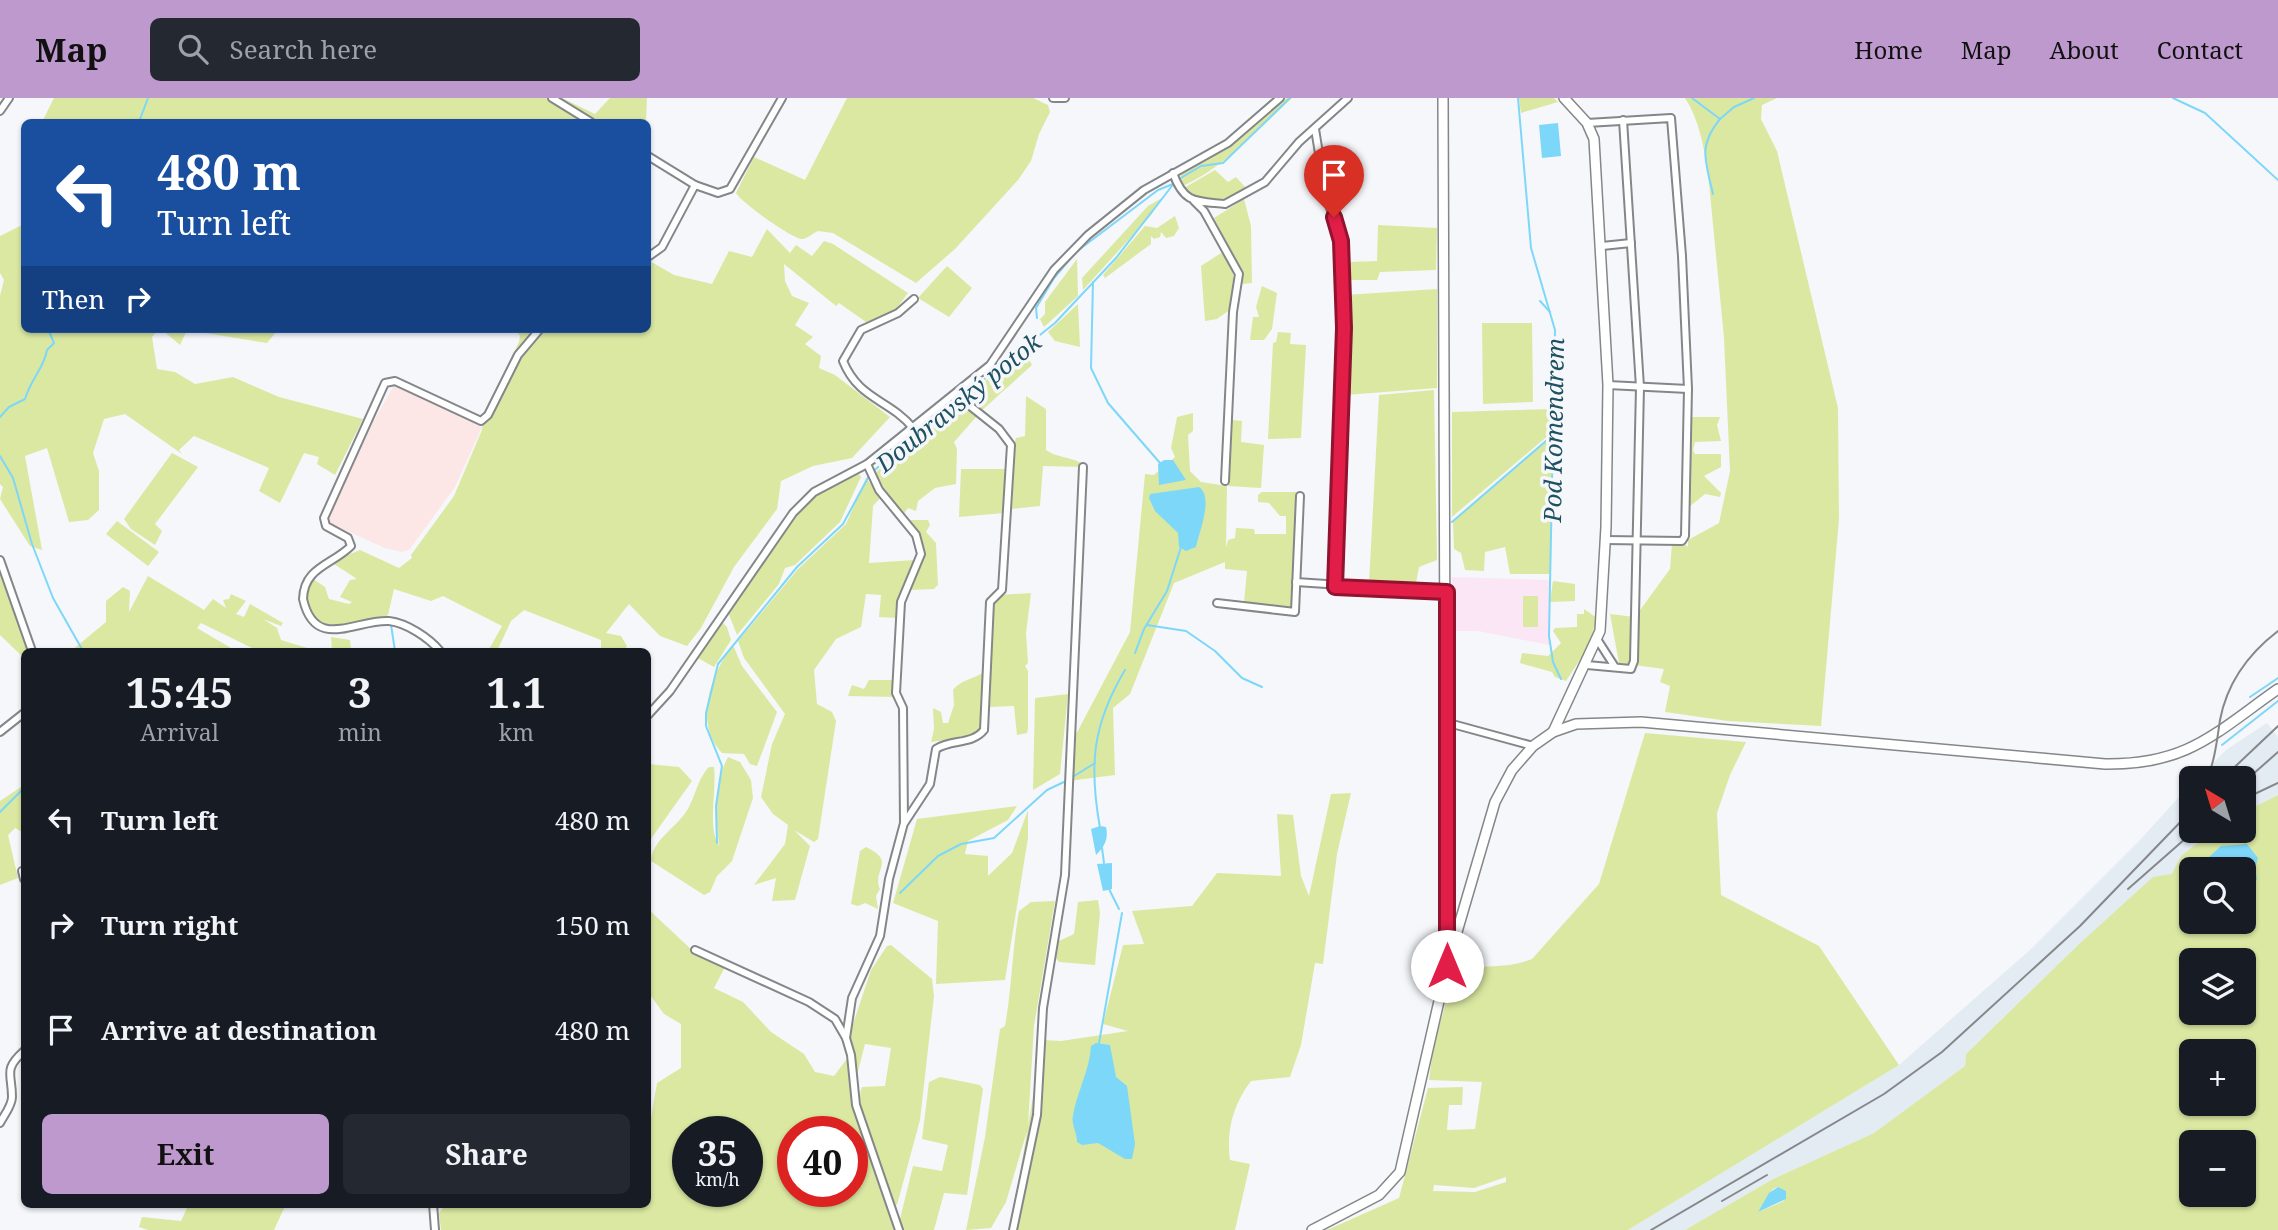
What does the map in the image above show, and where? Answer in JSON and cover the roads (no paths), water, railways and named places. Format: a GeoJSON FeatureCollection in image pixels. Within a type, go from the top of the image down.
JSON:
{"type":"FeatureCollection","features":[{"type":"Feature","properties":{"kind":"street"},"geometry":{"type":"LineString","coordinates":[[552,98],[586,119]]}},
{"type":"Feature","properties":{"kind":"street"},"geometry":{"type":"LineString","coordinates":[[651,158],[695,185],[719,193],[730,190],[782,98]]}},
{"type":"Feature","properties":{"kind":"street"},"geometry":{"type":"LineString","coordinates":[[1053,98],[1065,98]]}},
{"type":"Feature","properties":{"kind":"street"},"geometry":{"type":"LineString","coordinates":[[651,712],[670,691],[793,513],[814,492],[867,464],[1000,355],[1054,270],[1088,235],[1144,190],[1228,143],[1280,98]]}},
{"type":"Feature","properties":{"kind":"street"},"geometry":{"type":"LineString","coordinates":[[1194,201],[1225,204],[1265,182],[1299,142],[1348,98]]}},
{"type":"Feature","properties":{"kind":"street"},"geometry":{"type":"LineString","coordinates":[[1443,98],[1447,966]]}},
{"type":"Feature","properties":{"kind":"street"},"geometry":{"type":"LineString","coordinates":[[1553,732],[1597,639],[1605,540],[1608,385],[1594,139],[1587,123],[1564,98]]}},
{"type":"Feature","properties":{"kind":"street"},"geometry":{"type":"LineString","coordinates":[[0,111],[5,101]]}},
{"type":"Feature","properties":{"kind":"street"},"geometry":{"type":"LineString","coordinates":[[1587,123],[1671,118],[1688,389],[1685,536],[1682,541],[1605,540]]}},
{"type":"Feature","properties":{"kind":"street"},"geometry":{"type":"LineString","coordinates":[[1587,665],[1632,669],[1634,661],[1640,387],[1623,120]]}},
{"type":"Feature","properties":{"kind":"street"},"geometry":{"type":"LineString","coordinates":[[1315,129],[1326,196],[1341,241],[1343,270],[1343,407],[1335,587]]}},
{"type":"Feature","properties":{"kind":"street"},"geometry":{"type":"LineString","coordinates":[[1173,173],[1180,191],[1205,211],[1239,274],[1233,312],[1225,481]]}},
{"type":"Feature","properties":{"kind":"street"},"geometry":{"type":"LineString","coordinates":[[651,255],[662,247],[695,185]]}},
{"type":"Feature","properties":{"kind":"street"},"geometry":{"type":"LineString","coordinates":[[1602,246],[1631,243]]}},
{"type":"Feature","properties":{"kind":"street"},"geometry":{"type":"LineString","coordinates":[[913,428],[901,414],[869,397],[856,386],[843,361],[861,330],[898,313],[914,299]]}},
{"type":"Feature","properties":{"kind":"street"},"geometry":{"type":"LineString","coordinates":[[437,648],[422,635],[396,622],[330,630],[314,621],[303,599],[307,580],[314,570],[351,546],[348,538],[326,526],[324,518],[385,383],[396,381],[481,421],[488,415],[518,355],[537,333]]}},
{"type":"Feature","properties":{"kind":"street"},"geometry":{"type":"LineString","coordinates":[[1608,385],[1688,389]]}},
{"type":"Feature","properties":{"kind":"street"},"geometry":{"type":"LineString","coordinates":[[904,823],[930,783],[936,749],[943,744],[974,739],[984,730],[990,602],[1002,590],[1011,445],[999,429],[955,394]]}},
{"type":"Feature","properties":{"kind":"street"},"geometry":{"type":"LineString","coordinates":[[846,1038],[852,998],[880,936],[889,879],[904,823],[903,708],[896,693],[901,602],[920,554],[916,535],[879,490],[867,464]]}},
{"type":"Feature","properties":{"kind":"street"},"geometry":{"type":"LineString","coordinates":[[1013,1230],[1037,1115],[1043,1008],[1065,875],[1083,467]]}},
{"type":"Feature","properties":{"kind":"street"},"geometry":{"type":"LineString","coordinates":[[1217,603],[1295,612],[1300,496]]}},
{"type":"Feature","properties":{"kind":"street"},"geometry":{"type":"LineString","coordinates":[[0,560],[31,648]]}},
{"type":"Feature","properties":{"kind":"street"},"geometry":{"type":"LineString","coordinates":[[1296,582],[1335,587],[1447,592]]}},
{"type":"Feature","properties":{"kind":"street"},"geometry":{"type":"LineString","coordinates":[[1597,639],[1615,667]]}},
{"type":"Feature","properties":{"kind":"street"},"geometry":{"type":"LineString","coordinates":[[1312,1230],[1379,1195],[1400,1172],[1447,966],[1494,802],[1512,770],[1533,746],[1553,732],[1576,724],[1641,722],[2080,762],[2139,764],[2168,759],[2191,750],[2278,689]]}},
{"type":"Feature","properties":{"kind":"street"},"geometry":{"type":"LineString","coordinates":[[1566,706],[1576,724]]}},
{"type":"Feature","properties":{"kind":"street"},"geometry":{"type":"LineString","coordinates":[[0,732],[21,715]]}},
{"type":"Feature","properties":{"kind":"street"},"geometry":{"type":"LineString","coordinates":[[1445,722],[1533,746]]}},
{"type":"Feature","properties":{"kind":"street"},"geometry":{"type":"LineString","coordinates":[[695,950],[809,1002],[835,1019],[846,1038],[851,1055],[856,1105],[899,1230]]}},
{"type":"Feature","properties":{"kind":"street"},"geometry":{"type":"LineString","coordinates":[[0,1123],[12,1100],[8,1077],[13,1061],[21,1054]]}},
{"type":"Feature","properties":{"kind":"street"},"geometry":{"type":"LineString","coordinates":[[433,1208],[435,1230]]}},
{"type":"Feature","properties":{"kind":"water"},"geometry":{"type":"Polygon","coordinates":[[[1558,123],[1561,156],[1542,158],[1539,125],[1558,123]]]}},
{"type":"Feature","properties":{"kind":"water"},"geometry":{"type":"Polygon","coordinates":[[[1164,460],[1173,460],[1186,480],[1159,485],[1158,464],[1164,460]]]}},
{"type":"Feature","properties":{"kind":"water"},"geometry":{"type":"Polygon","coordinates":[[[1199,487],[1205,498],[1204,515],[1196,547],[1186,551],[1179,547],[1178,533],[1155,511],[1149,498],[1150,494],[1199,487]]]}},
{"type":"Feature","properties":{"kind":"water"},"geometry":{"type":"Polygon","coordinates":[[[1106,827],[1107,835],[1096,855],[1091,829],[1106,827]]]}},
{"type":"Feature","properties":{"kind":"water"},"geometry":{"type":"Polygon","coordinates":[[[2247,844],[2258,858],[2256,865],[2256,857],[2209,857],[2221,846],[2247,844]]]}},
{"type":"Feature","properties":{"kind":"water"},"geometry":{"type":"Polygon","coordinates":[[[1112,863],[1112,889],[1103,891],[1097,864],[1112,863]]]}},
{"type":"Feature","properties":{"kind":"water"},"geometry":{"type":"Polygon","coordinates":[[[1096,1043],[1110,1045],[1116,1077],[1127,1086],[1135,1144],[1132,1159],[1125,1159],[1098,1143],[1082,1145],[1077,1142],[1073,1115],[1091,1046],[1096,1043]]]}},
{"type":"Feature","properties":{"kind":"water"},"geometry":{"type":"Polygon","coordinates":[[[1778,1187],[1786,1191],[1786,1199],[1758,1212],[1769,1193],[1778,1187]]]}},
{"type":"Feature","properties":{"kind":"waterway"},"geometry":{"type":"LineString","coordinates":[[140,119],[148,98]]}},
{"type":"Feature","properties":{"kind":"waterway","name":"Doubravský potok"},"geometry":{"type":"LineString","coordinates":[[1179,179],[1201,166],[1223,163],[1290,98]]}},
{"type":"Feature","properties":{"kind":"waterway","name":"Pod Komendrem"},"geometry":{"type":"LineString","coordinates":[[1518,98],[1531,248],[1555,330],[1549,636],[1553,662],[1561,679]]}},
{"type":"Feature","properties":{"kind":"waterway"},"geometry":{"type":"LineString","coordinates":[[1692,98],[1720,119],[1734,107],[1754,98]]}},
{"type":"Feature","properties":{"kind":"waterway"},"geometry":{"type":"LineString","coordinates":[[2173,98],[2205,113],[2278,180]]}},
{"type":"Feature","properties":{"kind":"waterway"},"geometry":{"type":"LineString","coordinates":[[1713,194],[1705,155],[1708,138],[1720,119]]}},
{"type":"Feature","properties":{"kind":"waterway","name":"Doubravský potok"},"geometry":{"type":"LineString","coordinates":[[963,396],[1055,323],[1116,258],[1175,182]]}},
{"type":"Feature","properties":{"kind":"waterway"},"geometry":{"type":"LineString","coordinates":[[1037,318],[1036,308],[1054,278],[1076,252],[1158,190],[1173,184]]}},
{"type":"Feature","properties":{"kind":"waterway"},"geometry":{"type":"LineString","coordinates":[[1093,282],[1091,368],[1108,403],[1160,463]]}},
{"type":"Feature","properties":{"kind":"waterway","name":"Pod Komendrem"},"geometry":{"type":"LineString","coordinates":[[1540,301],[1550,312]]}},
{"type":"Feature","properties":{"kind":"waterway"},"geometry":{"type":"LineString","coordinates":[[0,417],[9,407],[25,399],[47,350],[54,343],[50,333]]}},
{"type":"Feature","properties":{"kind":"waterway","name":"Doubravský potok"},"geometry":{"type":"LineString","coordinates":[[717,843],[716,806],[722,766],[706,726],[706,713],[718,664],[797,567],[843,524],[870,474],[959,399]]}},
{"type":"Feature","properties":{"kind":"waterway"},"geometry":{"type":"LineString","coordinates":[[1452,522],[1554,434]]}},
{"type":"Feature","properties":{"kind":"waterway"},"geometry":{"type":"LineString","coordinates":[[0,456],[13,478],[32,544],[53,598],[81,648]]}},
{"type":"Feature","properties":{"kind":"waterway"},"geometry":{"type":"LineString","coordinates":[[1135,653],[1144,629],[1167,591],[1181,547]]}},
{"type":"Feature","properties":{"kind":"waterway"},"geometry":{"type":"LineString","coordinates":[[390,618],[395,648]]}},
{"type":"Feature","properties":{"kind":"waterway"},"geometry":{"type":"LineString","coordinates":[[1147,625],[1186,631],[1215,651],[1242,678],[1262,687]]}},
{"type":"Feature","properties":{"kind":"waterway"},"geometry":{"type":"LineString","coordinates":[[1100,828],[1094,765],[1096,746],[1106,709],[1125,670]]}},
{"type":"Feature","properties":{"kind":"waterway"},"geometry":{"type":"LineString","coordinates":[[2250,697],[2278,678]]}},
{"type":"Feature","properties":{"kind":"waterway"},"geometry":{"type":"LineString","coordinates":[[2222,745],[2278,701]]}},
{"type":"Feature","properties":{"kind":"waterway"},"geometry":{"type":"LineString","coordinates":[[1071,778],[1095,763]]}},
{"type":"Feature","properties":{"kind":"waterway"},"geometry":{"type":"LineString","coordinates":[[900,893],[938,856],[961,844],[994,838],[1047,790],[1066,781]]}},
{"type":"Feature","properties":{"kind":"waterway"},"geometry":{"type":"LineString","coordinates":[[0,812],[21,791]]}},
{"type":"Feature","properties":{"kind":"waterway"},"geometry":{"type":"LineString","coordinates":[[1102,848],[1104,863]]}},
{"type":"Feature","properties":{"kind":"waterway"},"geometry":{"type":"LineString","coordinates":[[1109,889],[1119,909]]}},
{"type":"Feature","properties":{"kind":"waterway"},"geometry":{"type":"LineString","coordinates":[[1099,1043],[1122,913]]}},
{"type":"Feature","properties":{"kind":"railway"},"geometry":{"type":"LineString","coordinates":[[2211,766],[2223,706],[2228,694],[2240,670],[2257,649],[2278,631]]}},
{"type":"Feature","properties":{"kind":"railway"},"geometry":{"type":"LineString","coordinates":[[2236,766],[2278,726]]}},
{"type":"Feature","properties":{"kind":"railway"},"geometry":{"type":"LineString","coordinates":[[2256,771],[2278,752]]}},
{"type":"Feature","properties":{"kind":"railway"},"geometry":{"type":"LineString","coordinates":[[2256,793],[2278,783]]}},
{"type":"Feature","properties":{"kind":"railway"},"geometry":{"type":"LineString","coordinates":[[1651,1230],[1884,1094],[1942,1052],[2080,926],[2179,823]]}},
{"type":"Feature","properties":{"kind":"railway"},"geometry":{"type":"LineString","coordinates":[[2128,889],[2179,844]]}},
{"type":"Feature","properties":{"kind":"railway"},"geometry":{"type":"LineString","coordinates":[[1722,1201],[1767,1175]]}}]}
